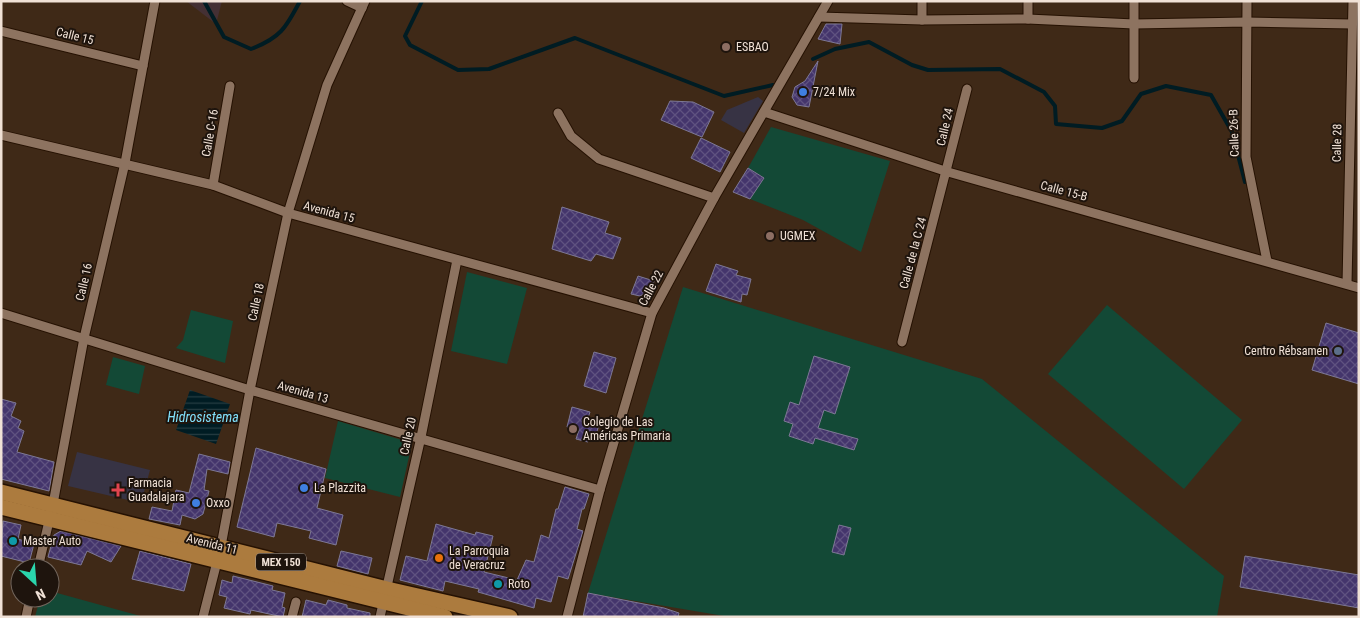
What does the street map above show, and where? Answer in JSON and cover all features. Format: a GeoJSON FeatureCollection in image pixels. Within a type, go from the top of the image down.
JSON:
{"type":"FeatureCollection","features":[{"type":"Feature","properties":{"kind":"main road","name":"Avenida 11"},"geometry":{"type":"LineString","coordinates":[[1,492],[52,511],[219,553],[383,603],[445,617]]}},
{"type":"Feature","properties":{"kind":"main road","name":"Avenida 11"},"geometry":{"type":"LineString","coordinates":[[1,507],[52,511]]}},
{"type":"Feature","properties":{"kind":"main road","name":"Avenida 11"},"geometry":{"type":"LineString","coordinates":[[383,603],[506,616]]}},
{"type":"Feature","properties":{"kind":"street","name":"Calle 16"},"geometry":{"type":"LineString","coordinates":[[40,558],[52,511],[84,338],[125,163],[155,1]]}},
{"type":"Feature","properties":{"kind":"street"},"geometry":{"type":"LineString","coordinates":[[347,1],[363,5]]}},
{"type":"Feature","properties":{"kind":"street","name":"Calle 22"},"geometry":{"type":"LineString","coordinates":[[567,617],[600,490],[652,313],[714,198],[828,1]]}},
{"type":"Feature","properties":{"kind":"street"},"geometry":{"type":"LineString","coordinates":[[922,1],[922,20]]}},
{"type":"Feature","properties":{"kind":"street"},"geometry":{"type":"LineString","coordinates":[[1028,1],[1028,19]]}},
{"type":"Feature","properties":{"kind":"street"},"geometry":{"type":"LineString","coordinates":[[1134,1],[1134,78]]}},
{"type":"Feature","properties":{"kind":"street","name":"Calle 26-B"},"geometry":{"type":"LineString","coordinates":[[1247,1],[1246,156],[1267,261]]}},
{"type":"Feature","properties":{"kind":"street","name":"Calle 28"},"geometry":{"type":"LineString","coordinates":[[1347,284],[1353,1]]}},
{"type":"Feature","properties":{"kind":"street","name":"Calle 18"},"geometry":{"type":"LineString","coordinates":[[203,617],[219,553],[250,390],[288,213],[327,85],[363,5]]}},
{"type":"Feature","properties":{"kind":"street"},"geometry":{"type":"LineString","coordinates":[[819,17],[922,20],[1028,19],[1134,24],[1247,22],[1352,24]]}},
{"type":"Feature","properties":{"kind":"street","name":"Calle 15"},"geometry":{"type":"LineString","coordinates":[[1,31],[143,66]]}},
{"type":"Feature","properties":{"kind":"street","name":"Calle C-16"},"geometry":{"type":"LineString","coordinates":[[214,185],[230,86]]}},
{"type":"Feature","properties":{"kind":"street","name":"Calle 24"},"geometry":{"type":"LineString","coordinates":[[948,172],[967,89]]}},
{"type":"Feature","properties":{"kind":"street","name":"Calle 15-B"},"geometry":{"type":"LineString","coordinates":[[764,112],[948,172],[1359,288]]}},
{"type":"Feature","properties":{"kind":"street"},"geometry":{"type":"LineString","coordinates":[[558,114],[571,136],[599,159],[714,198]]}},
{"type":"Feature","properties":{"kind":"street","name":"Avenida 15"},"geometry":{"type":"LineString","coordinates":[[1,135],[214,185],[288,213],[652,313]]}},
{"type":"Feature","properties":{"kind":"street","name":"Calle de la C 24"},"geometry":{"type":"LineString","coordinates":[[902,342],[948,172]]}},
{"type":"Feature","properties":{"kind":"street","name":"Calle 20"},"geometry":{"type":"LineString","coordinates":[[383,603],[457,260]]}},
{"type":"Feature","properties":{"kind":"street","name":"Avenida 13"},"geometry":{"type":"LineString","coordinates":[[1,313],[250,390],[420,437],[600,490]]}},
{"type":"Feature","properties":{"kind":"street"},"geometry":{"type":"LineString","coordinates":[[292,617],[296,602]]}},
{"type":"Feature","properties":{"kind":"shaded area"},"geometry":{"type":"Polygon","coordinates":[[[186,1],[222,1],[216,24],[186,1]]]}},
{"type":"Feature","properties":{"kind":"shaded area"},"geometry":{"type":"Polygon","coordinates":[[[758,97],[763,101],[744,133],[721,120],[727,110],[758,97]]]}},
{"type":"Feature","properties":{"kind":"shaded area"},"geometry":{"type":"Polygon","coordinates":[[[77,452],[150,470],[141,503],[68,486],[77,452]]]}},
{"type":"Feature","properties":{"kind":"green space"},"geometry":{"type":"Polygon","coordinates":[[[771,127],[890,161],[861,252],[803,220],[750,199],[764,178],[748,168],[771,127]]]}},
{"type":"Feature","properties":{"kind":"green space"},"geometry":{"type":"Polygon","coordinates":[[[467,272],[527,288],[507,364],[451,351],[467,272]]]}},
{"type":"Feature","properties":{"kind":"green space"},"geometry":{"type":"Polygon","coordinates":[[[683,287],[982,379],[1224,576],[1217,617],[730,617],[588,593],[683,287]]]}},
{"type":"Feature","properties":{"kind":"green space"},"geometry":{"type":"Polygon","coordinates":[[[1107,305],[1242,420],[1184,489],[1048,374],[1107,305]]]}},
{"type":"Feature","properties":{"kind":"green space"},"geometry":{"type":"Polygon","coordinates":[[[191,310],[233,321],[225,363],[176,348],[183,340],[191,310]]]}},
{"type":"Feature","properties":{"kind":"green space"},"geometry":{"type":"Polygon","coordinates":[[[113,357],[145,366],[139,394],[106,385],[113,357]]]}},
{"type":"Feature","properties":{"kind":"green space"},"geometry":{"type":"Polygon","coordinates":[[[338,421],[412,443],[400,497],[325,478],[338,421]]]}},
{"type":"Feature","properties":{"kind":"green space"},"geometry":{"type":"Polygon","coordinates":[[[60,594],[144,617],[35,617],[37,608],[60,608],[60,594]]]}},
{"type":"Feature","properties":{"kind":"water","name":"Hidrosistema"},"geometry":{"type":"Polygon","coordinates":[[[190,390],[230,404],[216,444],[176,430],[190,390]]]}},
{"type":"Feature","properties":{"kind":"building"},"geometry":{"type":"Polygon","coordinates":[[[826,24],[842,24],[840,44],[818,39],[826,24]]]}},
{"type":"Feature","properties":{"kind":"building","name":"7/24 Mix"},"geometry":{"type":"Polygon","coordinates":[[[818,61],[809,107],[797,105],[792,97],[795,87],[805,81],[818,61]]]}},
{"type":"Feature","properties":{"kind":"building"},"geometry":{"type":"Polygon","coordinates":[[[670,101],[693,102],[714,112],[702,137],[661,120],[670,101]]]}},
{"type":"Feature","properties":{"kind":"building"},"geometry":{"type":"Polygon","coordinates":[[[701,138],[730,152],[720,172],[691,158],[701,138]]]}},
{"type":"Feature","properties":{"kind":"building"},"geometry":{"type":"Polygon","coordinates":[[[748,168],[764,178],[750,199],[733,192],[748,168]]]}},
{"type":"Feature","properties":{"kind":"building"},"geometry":{"type":"Polygon","coordinates":[[[562,207],[609,222],[605,233],[621,238],[613,259],[596,254],[591,261],[552,249],[562,207]]]}},
{"type":"Feature","properties":{"kind":"building"},"geometry":{"type":"Polygon","coordinates":[[[716,264],[738,271],[736,275],[751,279],[747,295],[742,294],[741,302],[706,291],[716,264]]]}},
{"type":"Feature","properties":{"kind":"building"},"geometry":{"type":"Polygon","coordinates":[[[638,276],[654,281],[652,289],[640,296],[631,294],[638,276]]]}},
{"type":"Feature","properties":{"kind":"building","name":"Centro Rébsamen"},"geometry":{"type":"Polygon","coordinates":[[[1326,323],[1359,333],[1359,384],[1312,370],[1326,323]]]}},
{"type":"Feature","properties":{"kind":"building"},"geometry":{"type":"Polygon","coordinates":[[[594,352],[616,358],[606,393],[584,386],[594,352]]]}},
{"type":"Feature","properties":{"kind":"building"},"geometry":{"type":"Polygon","coordinates":[[[814,356],[850,367],[835,414],[824,410],[818,428],[858,439],[854,450],[815,438],[813,444],[789,436],[793,424],[784,421],[790,402],[799,405],[814,356]]]}},
{"type":"Feature","properties":{"kind":"building"},"geometry":{"type":"Polygon","coordinates":[[[1,399],[16,403],[11,416],[21,421],[18,428],[24,431],[17,452],[54,462],[49,491],[1,479],[1,399]]]}},
{"type":"Feature","properties":{"kind":"building"},"geometry":{"type":"Polygon","coordinates":[[[572,407],[590,412],[588,418],[600,421],[596,435],[591,433],[588,442],[576,439],[579,430],[567,427],[572,407]]]}},
{"type":"Feature","properties":{"kind":"building"},"geometry":{"type":"Polygon","coordinates":[[[256,448],[326,469],[317,508],[343,515],[336,545],[309,538],[311,531],[277,523],[274,537],[237,527],[256,448]]]}},
{"type":"Feature","properties":{"kind":"building"},"geometry":{"type":"Polygon","coordinates":[[[199,454],[230,462],[228,474],[207,469],[204,490],[209,491],[203,514],[195,519],[182,515],[180,525],[149,519],[152,507],[172,511],[176,490],[189,493],[199,454]]]}},
{"type":"Feature","properties":{"kind":"building"},"geometry":{"type":"Polygon","coordinates":[[[565,487],[589,494],[584,509],[582,509],[577,529],[583,531],[568,579],[558,576],[551,602],[536,598],[534,608],[478,592],[479,589],[445,581],[443,591],[400,580],[406,556],[427,561],[436,524],[475,535],[476,532],[493,536],[484,572],[517,580],[526,560],[534,562],[541,535],[549,538],[556,509],[558,509],[565,487]]]}},
{"type":"Feature","properties":{"kind":"building","name":"Master Auto"},"geometry":{"type":"Polygon","coordinates":[[[3,521],[21,525],[18,539],[34,544],[30,558],[10,558],[1,556],[3,521]]]}},
{"type":"Feature","properties":{"kind":"building"},"geometry":{"type":"Polygon","coordinates":[[[839,525],[851,528],[844,555],[832,552],[839,525]]]}},
{"type":"Feature","properties":{"kind":"building"},"geometry":{"type":"Polygon","coordinates":[[[61,531],[121,546],[111,562],[87,551],[81,565],[60,560],[60,558],[48,557],[54,535],[61,531]]]}},
{"type":"Feature","properties":{"kind":"building"},"geometry":{"type":"Polygon","coordinates":[[[140,551],[191,564],[184,591],[132,579],[140,551]]]}},
{"type":"Feature","properties":{"kind":"building"},"geometry":{"type":"Polygon","coordinates":[[[341,551],[372,558],[368,574],[337,566],[341,551]]]}},
{"type":"Feature","properties":{"kind":"building"},"geometry":{"type":"Polygon","coordinates":[[[1245,556],[1359,575],[1359,608],[1240,587],[1245,556]]]}},
{"type":"Feature","properties":{"kind":"building"},"geometry":{"type":"Polygon","coordinates":[[[233,576],[273,586],[272,590],[285,593],[282,607],[285,608],[283,617],[251,610],[250,614],[224,608],[227,597],[219,595],[222,580],[232,583],[233,576]]]}},
{"type":"Feature","properties":{"kind":"building"},"geometry":{"type":"Polygon","coordinates":[[[588,593],[664,608],[679,613],[678,617],[583,617],[588,593]]]}},
{"type":"Feature","properties":{"kind":"building"},"geometry":{"type":"Polygon","coordinates":[[[306,600],[326,605],[328,600],[347,605],[347,608],[370,613],[370,617],[302,617],[306,600]]]}},
{"type":"Feature","properties":{"kind":"waterway"},"geometry":{"type":"LineString","coordinates":[[204,1],[224,37],[251,49],[276,36],[291,18],[300,1]]}},
{"type":"Feature","properties":{"kind":"waterway"},"geometry":{"type":"LineString","coordinates":[[422,1],[405,36],[410,45],[458,70],[489,69],[575,38],[724,96],[773,85]]}},
{"type":"Feature","properties":{"kind":"waterway"},"geometry":{"type":"LineString","coordinates":[[813,59],[835,49],[869,42],[912,65],[928,70],[1000,69],[1044,92],[1055,106],[1056,124],[1102,128],[1122,121],[1141,94],[1166,86],[1211,95],[1232,132],[1245,182]]}},
{"type":"Feature","properties":{"kind":"place","name":"ESBAO"},"geometry":{"type":"Point","coordinates":[726,47]}},
{"type":"Feature","properties":{"kind":"place","name":"7/24 Mix"},"geometry":{"type":"Point","coordinates":[803,92]}},
{"type":"Feature","properties":{"kind":"place","name":"UGMEX"},"geometry":{"type":"Point","coordinates":[770,236]}},
{"type":"Feature","properties":{"kind":"place","name":"Centro Rébsamen"},"geometry":{"type":"Point","coordinates":[1338,351]}},
{"type":"Feature","properties":{"kind":"place","name":"Colegio de Las Américas Primaria"},"geometry":{"type":"Point","coordinates":[573,429]}},
{"type":"Feature","properties":{"kind":"place","name":"La Plazzita"},"geometry":{"type":"Point","coordinates":[304,488]}},
{"type":"Feature","properties":{"kind":"place","name":"Farmacia Guadalajara"},"geometry":{"type":"Point","coordinates":[118,490]}},
{"type":"Feature","properties":{"kind":"place","name":"Oxxo"},"geometry":{"type":"Point","coordinates":[196,503]}},
{"type":"Feature","properties":{"kind":"place","name":"Master Auto"},"geometry":{"type":"Point","coordinates":[13,541]}},
{"type":"Feature","properties":{"kind":"place","name":"La Parroquia de Veracruz"},"geometry":{"type":"Point","coordinates":[439,558]}},
{"type":"Feature","properties":{"kind":"place","name":"Roto"},"geometry":{"type":"Point","coordinates":[498,584]}}]}
